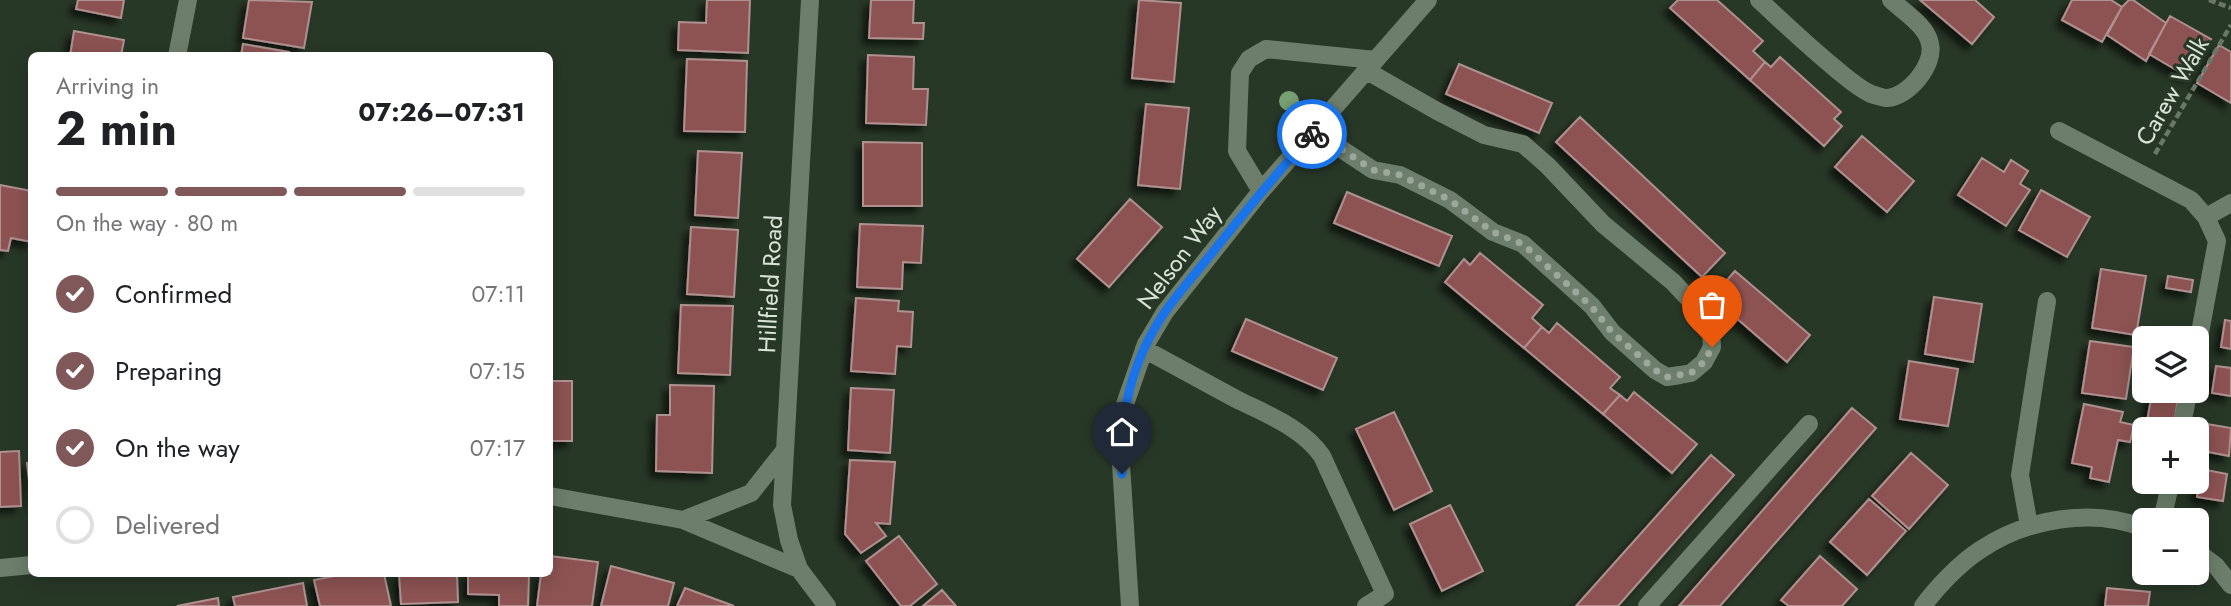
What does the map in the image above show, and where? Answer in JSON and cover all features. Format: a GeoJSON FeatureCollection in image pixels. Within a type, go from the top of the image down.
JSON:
{"type":"FeatureCollection","features":[{"type":"Feature","properties":{"kind":"street"},"geometry":{"type":"LineString","coordinates":[[178,52],[188,0]]}},
{"type":"Feature","properties":{"kind":"street","name":"Hillfield Road"},"geometry":{"type":"LineString","coordinates":[[799,569],[789,540],[782,505],[810,0]]}},
{"type":"Feature","properties":{"kind":"street","name":"Nelson Way"},"geometry":{"type":"LineString","coordinates":[[1130,606],[1120,448],[1125,404],[1144,349],[1165,312],[1261,191],[1429,0]]}},
{"type":"Feature","properties":{"kind":"street"},"geometry":{"type":"LineString","coordinates":[[1759,0],[1816,54],[1853,83],[1871,94],[1887,98],[1900,94],[1915,81],[1927,67],[1931,56],[1930,43],[1924,30],[1891,0]]}},
{"type":"Feature","properties":{"kind":"street"},"geometry":{"type":"LineString","coordinates":[[1261,191],[1237,151],[1240,73],[1249,59],[1266,49],[1371,66],[1437,111],[1484,135],[1523,144],[1548,166],[1603,224],[1673,282],[1706,317],[1711,329],[1712,347],[1704,362],[1691,373],[1680,375],[1667,377],[1655,370],[1612,332],[1591,306],[1523,244],[1493,232],[1450,200],[1400,175],[1373,170],[1314,131]]}},
{"type":"Feature","properties":{"kind":"street"},"geometry":{"type":"LineString","coordinates":[[2059,131],[2191,200],[2206,217],[2217,241],[2201,326]]}},
{"type":"Feature","properties":{"kind":"street"},"geometry":{"type":"LineString","coordinates":[[2206,217],[2231,203]]}},
{"type":"Feature","properties":{"kind":"street"},"geometry":{"type":"LineString","coordinates":[[2029,526],[2020,475],[2047,301]]}},
{"type":"Feature","properties":{"kind":"street"},"geometry":{"type":"LineString","coordinates":[[1144,349],[1266,414],[1315,445],[1385,594],[1366,606]]}},
{"type":"Feature","properties":{"kind":"street"},"geometry":{"type":"LineString","coordinates":[[1647,606],[1810,424]]}},
{"type":"Feature","properties":{"kind":"street"},"geometry":{"type":"LineString","coordinates":[[683,520],[751,493],[785,450]]}},
{"type":"Feature","properties":{"kind":"street"},"geometry":{"type":"LineString","coordinates":[[553,497],[683,520],[799,569],[827,606]]}},
{"type":"Feature","properties":{"kind":"street"},"geometry":{"type":"LineString","coordinates":[[1923,606],[1934,592],[1978,551],[2029,526],[2063,519],[2101,518],[2132,523]]}},
{"type":"Feature","properties":{"kind":"street"},"geometry":{"type":"LineString","coordinates":[[2209,561],[2231,585]]}},
{"type":"Feature","properties":{"kind":"street"},"geometry":{"type":"LineString","coordinates":[[0,568],[28,565]]}},
{"type":"Feature","properties":{"kind":"path"},"geometry":{"type":"LineString","coordinates":[[2209,0],[2231,8]]}},
{"type":"Feature","properties":{"kind":"path","name":"Carew Walk"},"geometry":{"type":"LineString","coordinates":[[2143,175],[2231,25]]}},
{"type":"Feature","properties":{"kind":"building"},"geometry":{"type":"Polygon","coordinates":[[[78,0],[124,0],[121,18],[76,9],[78,0]]]}},
{"type":"Feature","properties":{"kind":"building"},"geometry":{"type":"Polygon","coordinates":[[[249,0],[312,2],[304,48],[243,38],[249,0]]]}},
{"type":"Feature","properties":{"kind":"building"},"geometry":{"type":"Polygon","coordinates":[[[707,0],[750,0],[748,53],[678,50],[679,22],[706,23],[707,0]]]}},
{"type":"Feature","properties":{"kind":"building"},"geometry":{"type":"Polygon","coordinates":[[[871,0],[914,0],[913,23],[924,23],[923,39],[869,38],[871,0]]]}},
{"type":"Feature","properties":{"kind":"building"},"geometry":{"type":"Polygon","coordinates":[[[1139,0],[1181,3],[1174,82],[1132,78],[1139,0]]]}},
{"type":"Feature","properties":{"kind":"building"},"geometry":{"type":"Polygon","coordinates":[[[1678,0],[1717,0],[1763,41],[1753,51],[1765,62],[1750,80],[1670,8],[1678,0]]]}},
{"type":"Feature","properties":{"kind":"building"},"geometry":{"type":"Polygon","coordinates":[[[1920,0],[1975,0],[1994,17],[1972,44],[1920,0]]]}},
{"type":"Feature","properties":{"kind":"building"},"geometry":{"type":"Polygon","coordinates":[[[2072,0],[2111,0],[2122,7],[2102,42],[2062,20],[2072,0]]]}},
{"type":"Feature","properties":{"kind":"building"},"geometry":{"type":"Polygon","coordinates":[[[2129,0],[2133,0],[2166,23],[2146,61],[2107,35],[2122,7],[2129,0]]]}},
{"type":"Feature","properties":{"kind":"building"},"geometry":{"type":"Polygon","coordinates":[[[2170,16],[2211,39],[2188,77],[2149,54],[2170,16]]]}},
{"type":"Feature","properties":{"kind":"building"},"geometry":{"type":"Polygon","coordinates":[[[74,31],[124,40],[122,52],[71,52],[74,31]]]}},
{"type":"Feature","properties":{"kind":"building"},"geometry":{"type":"Polygon","coordinates":[[[243,44],[289,52],[242,52],[243,44]]]}},
{"type":"Feature","properties":{"kind":"building"},"geometry":{"type":"Polygon","coordinates":[[[2219,45],[2231,52],[2231,103],[2197,83],[2219,45]]]}},
{"type":"Feature","properties":{"kind":"building"},"geometry":{"type":"Polygon","coordinates":[[[868,55],[914,57],[913,89],[928,89],[926,125],[866,123],[868,55]]]}},
{"type":"Feature","properties":{"kind":"building"},"geometry":{"type":"Polygon","coordinates":[[[1780,57],[1841,112],[1834,119],[1842,126],[1824,146],[1750,80],[1765,62],[1771,67],[1780,57]]]}},
{"type":"Feature","properties":{"kind":"building"},"geometry":{"type":"Polygon","coordinates":[[[687,59],[747,61],[745,132],[684,131],[687,59]]]}},
{"type":"Feature","properties":{"kind":"building"},"geometry":{"type":"Polygon","coordinates":[[[1459,64],[1552,103],[1539,133],[1446,94],[1459,64]]]}},
{"type":"Feature","properties":{"kind":"building"},"geometry":{"type":"Polygon","coordinates":[[[1146,104],[1189,108],[1180,189],[1138,185],[1146,104]]]}},
{"type":"Feature","properties":{"kind":"building"},"geometry":{"type":"Polygon","coordinates":[[[1580,117],[1725,253],[1702,277],[1556,142],[1580,117]]]}},
{"type":"Feature","properties":{"kind":"building"},"geometry":{"type":"Polygon","coordinates":[[[1862,136],[1914,181],[1887,212],[1835,167],[1862,136]]]}},
{"type":"Feature","properties":{"kind":"building"},"geometry":{"type":"Polygon","coordinates":[[[863,142],[922,143],[922,206],[863,206],[863,142]]]}},
{"type":"Feature","properties":{"kind":"building"},"geometry":{"type":"Polygon","coordinates":[[[698,151],[742,153],[738,218],[695,215],[698,151]]]}},
{"type":"Feature","properties":{"kind":"building"},"geometry":{"type":"Polygon","coordinates":[[[1982,158],[2004,172],[2011,160],[2028,171],[2020,184],[2030,190],[2006,226],[1958,195],[1982,158]]]}},
{"type":"Feature","properties":{"kind":"building"},"geometry":{"type":"Polygon","coordinates":[[[0,185],[28,190],[28,241],[11,238],[8,251],[0,250],[0,185]]]}},
{"type":"Feature","properties":{"kind":"building"},"geometry":{"type":"Polygon","coordinates":[[[2041,190],[2090,217],[2067,257],[2019,230],[2041,190]]]}},
{"type":"Feature","properties":{"kind":"building"},"geometry":{"type":"Polygon","coordinates":[[[1347,192],[1452,236],[1439,266],[1334,223],[1347,192]]]}},
{"type":"Feature","properties":{"kind":"building"},"geometry":{"type":"Polygon","coordinates":[[[1130,199],[1162,227],[1109,287],[1077,259],[1130,199]]]}},
{"type":"Feature","properties":{"kind":"building"},"geometry":{"type":"Polygon","coordinates":[[[860,224],[923,226],[921,263],[903,262],[902,289],[857,287],[860,224]]]}},
{"type":"Feature","properties":{"kind":"building"},"geometry":{"type":"Polygon","coordinates":[[[691,227],[738,230],[734,297],[687,294],[691,227]]]}},
{"type":"Feature","properties":{"kind":"building"},"geometry":{"type":"Polygon","coordinates":[[[1480,253],[1543,305],[1532,318],[1542,327],[1524,348],[1445,282],[1464,259],[1470,265],[1480,253]]]}},
{"type":"Feature","properties":{"kind":"building"},"geometry":{"type":"Polygon","coordinates":[[[2101,269],[2146,276],[2138,326],[2132,326],[2132,334],[2092,328],[2101,269]]]}},
{"type":"Feature","properties":{"kind":"building"},"geometry":{"type":"Polygon","coordinates":[[[1735,271],[1810,335],[1787,362],[1712,297],[1735,271]]]}},
{"type":"Feature","properties":{"kind":"building"},"geometry":{"type":"Polygon","coordinates":[[[2168,276],[2193,280],[2191,292],[2166,288],[2168,276]]]}},
{"type":"Feature","properties":{"kind":"building"},"geometry":{"type":"Polygon","coordinates":[[[1934,297],[1982,304],[1973,362],[1925,354],[1934,297]]]}},
{"type":"Feature","properties":{"kind":"building"},"geometry":{"type":"Polygon","coordinates":[[[856,298],[899,301],[898,311],[913,312],[911,347],[897,346],[895,374],[851,371],[856,298]]]}},
{"type":"Feature","properties":{"kind":"building"},"geometry":{"type":"Polygon","coordinates":[[[681,305],[733,306],[730,375],[678,373],[681,305]]]}},
{"type":"Feature","properties":{"kind":"building"},"geometry":{"type":"Polygon","coordinates":[[[1246,319],[1337,358],[1323,390],[1232,351],[1246,319]]]}},
{"type":"Feature","properties":{"kind":"building"},"geometry":{"type":"Polygon","coordinates":[[[2225,320],[2231,321],[2231,349],[2221,347],[2225,320]]]}},
{"type":"Feature","properties":{"kind":"building"},"geometry":{"type":"Polygon","coordinates":[[[1557,323],[1620,377],[1610,388],[1620,395],[1603,414],[1524,348],[1542,327],[1549,333],[1557,323]]]}},
{"type":"Feature","properties":{"kind":"building"},"geometry":{"type":"Polygon","coordinates":[[[2090,341],[2132,347],[2126,399],[2082,393],[2090,341]]]}},
{"type":"Feature","properties":{"kind":"building"},"geometry":{"type":"Polygon","coordinates":[[[1909,361],[1958,369],[1948,426],[1900,419],[1909,361]]]}},
{"type":"Feature","properties":{"kind":"building"},"geometry":{"type":"Polygon","coordinates":[[[2216,366],[2231,368],[2231,396],[2212,393],[2216,366]]]}},
{"type":"Feature","properties":{"kind":"building"},"geometry":{"type":"Polygon","coordinates":[[[553,381],[572,381],[572,441],[553,441],[553,381]]]}},
{"type":"Feature","properties":{"kind":"building"},"geometry":{"type":"Polygon","coordinates":[[[670,385],[714,386],[712,473],[656,471],[657,415],[670,415],[670,385]]]}},
{"type":"Feature","properties":{"kind":"building"},"geometry":{"type":"Polygon","coordinates":[[[851,388],[894,390],[890,453],[848,450],[851,388]]]}},
{"type":"Feature","properties":{"kind":"building"},"geometry":{"type":"Polygon","coordinates":[[[1634,392],[1697,444],[1672,473],[1603,414],[1620,395],[1627,401],[1634,392]]]}},
{"type":"Feature","properties":{"kind":"building"},"geometry":{"type":"Polygon","coordinates":[[[2150,403],[2177,403],[2175,417],[2148,417],[2150,403]]]}},
{"type":"Feature","properties":{"kind":"building"},"geometry":{"type":"Polygon","coordinates":[[[2084,404],[2123,412],[2120,422],[2132,425],[2132,434],[2130,442],[2118,440],[2109,482],[2090,478],[2092,467],[2072,463],[2084,404]]]}},
{"type":"Feature","properties":{"kind":"building"},"geometry":{"type":"Polygon","coordinates":[[[1852,408],[1876,428],[1720,606],[1679,606],[1852,408]]]}},
{"type":"Feature","properties":{"kind":"building"},"geometry":{"type":"Polygon","coordinates":[[[1394,412],[1432,491],[1394,510],[1356,429],[1394,412]]]}},
{"type":"Feature","properties":{"kind":"building"},"geometry":{"type":"Polygon","coordinates":[[[2209,424],[2231,428],[2229,456],[2209,452],[2209,424]]]}},
{"type":"Feature","properties":{"kind":"building"},"geometry":{"type":"Polygon","coordinates":[[[19,451],[21,506],[0,507],[0,452],[19,451]]]}},
{"type":"Feature","properties":{"kind":"building"},"geometry":{"type":"Polygon","coordinates":[[[1911,453],[1948,485],[1909,529],[1872,496],[1911,453]]]}},
{"type":"Feature","properties":{"kind":"building"},"geometry":{"type":"Polygon","coordinates":[[[1711,455],[1734,475],[1618,606],[1576,606],[1711,455]]]}},
{"type":"Feature","properties":{"kind":"building"},"geometry":{"type":"Polygon","coordinates":[[[850,460],[895,462],[890,524],[876,523],[886,536],[861,553],[845,534],[850,460]]]}},
{"type":"Feature","properties":{"kind":"building"},"geometry":{"type":"Polygon","coordinates":[[[2209,471],[2227,474],[2223,501],[2197,497],[2197,494],[2209,494],[2209,471]]]}},
{"type":"Feature","properties":{"kind":"building"},"geometry":{"type":"Polygon","coordinates":[[[1869,499],[1906,531],[1867,575],[1830,542],[1869,499]]]}},
{"type":"Feature","properties":{"kind":"building"},"geometry":{"type":"Polygon","coordinates":[[[1450,505],[1483,571],[1442,591],[1410,524],[1450,505]]]}},
{"type":"Feature","properties":{"kind":"building"},"geometry":{"type":"Polygon","coordinates":[[[899,536],[937,584],[910,606],[901,606],[866,561],[899,536]]]}},
{"type":"Feature","properties":{"kind":"building"},"geometry":{"type":"Polygon","coordinates":[[[553,556],[598,562],[592,606],[537,606],[541,577],[553,577],[553,556]]]}},
{"type":"Feature","properties":{"kind":"building"},"geometry":{"type":"Polygon","coordinates":[[[1820,556],[1857,589],[1842,606],[1789,606],[1781,600],[1820,556]]]}},
{"type":"Feature","properties":{"kind":"building"},"geometry":{"type":"Polygon","coordinates":[[[611,566],[674,583],[668,606],[601,606],[611,566]]]}},
{"type":"Feature","properties":{"kind":"building"},"geometry":{"type":"Polygon","coordinates":[[[330,577],[385,577],[391,606],[320,606],[314,580],[330,577]]]}},
{"type":"Feature","properties":{"kind":"building"},"geometry":{"type":"Polygon","coordinates":[[[399,577],[457,577],[458,602],[401,604],[399,577]]]}},
{"type":"Feature","properties":{"kind":"building"},"geometry":{"type":"Polygon","coordinates":[[[468,577],[529,577],[528,606],[499,606],[499,595],[468,594],[468,577]]]}},
{"type":"Feature","properties":{"kind":"building"},"geometry":{"type":"Polygon","coordinates":[[[303,583],[307,606],[235,606],[233,597],[303,583]]]}},
{"type":"Feature","properties":{"kind":"building"},"geometry":{"type":"Polygon","coordinates":[[[685,588],[734,606],[677,606],[685,588]]]}},
{"type":"Feature","properties":{"kind":"building"},"geometry":{"type":"Polygon","coordinates":[[[2107,588],[2150,592],[2148,606],[2105,606],[2107,588]]]}},
{"type":"Feature","properties":{"kind":"building"},"geometry":{"type":"Polygon","coordinates":[[[942,590],[956,606],[923,606],[942,590]]]}},
{"type":"Feature","properties":{"kind":"building"},"geometry":{"type":"Polygon","coordinates":[[[218,598],[219,606],[177,606],[218,598]]]}},
{"type":"Feature","properties":{"kind":"way so far"},"geometry":{"type":"LineString","coordinates":[[1312,134],[1314,131],[1373,170],[1400,175],[1450,200],[1493,232],[1523,244],[1591,306],[1612,332],[1655,370],[1667,377],[1691,373],[1704,362],[1712,347]]}},
{"type":"Feature","properties":{"kind":"route"},"geometry":{"type":"LineString","coordinates":[[1122,474],[1120,448],[1125,404],[1146,344],[1165,312],[1261,191],[1312,134]]}}]}
